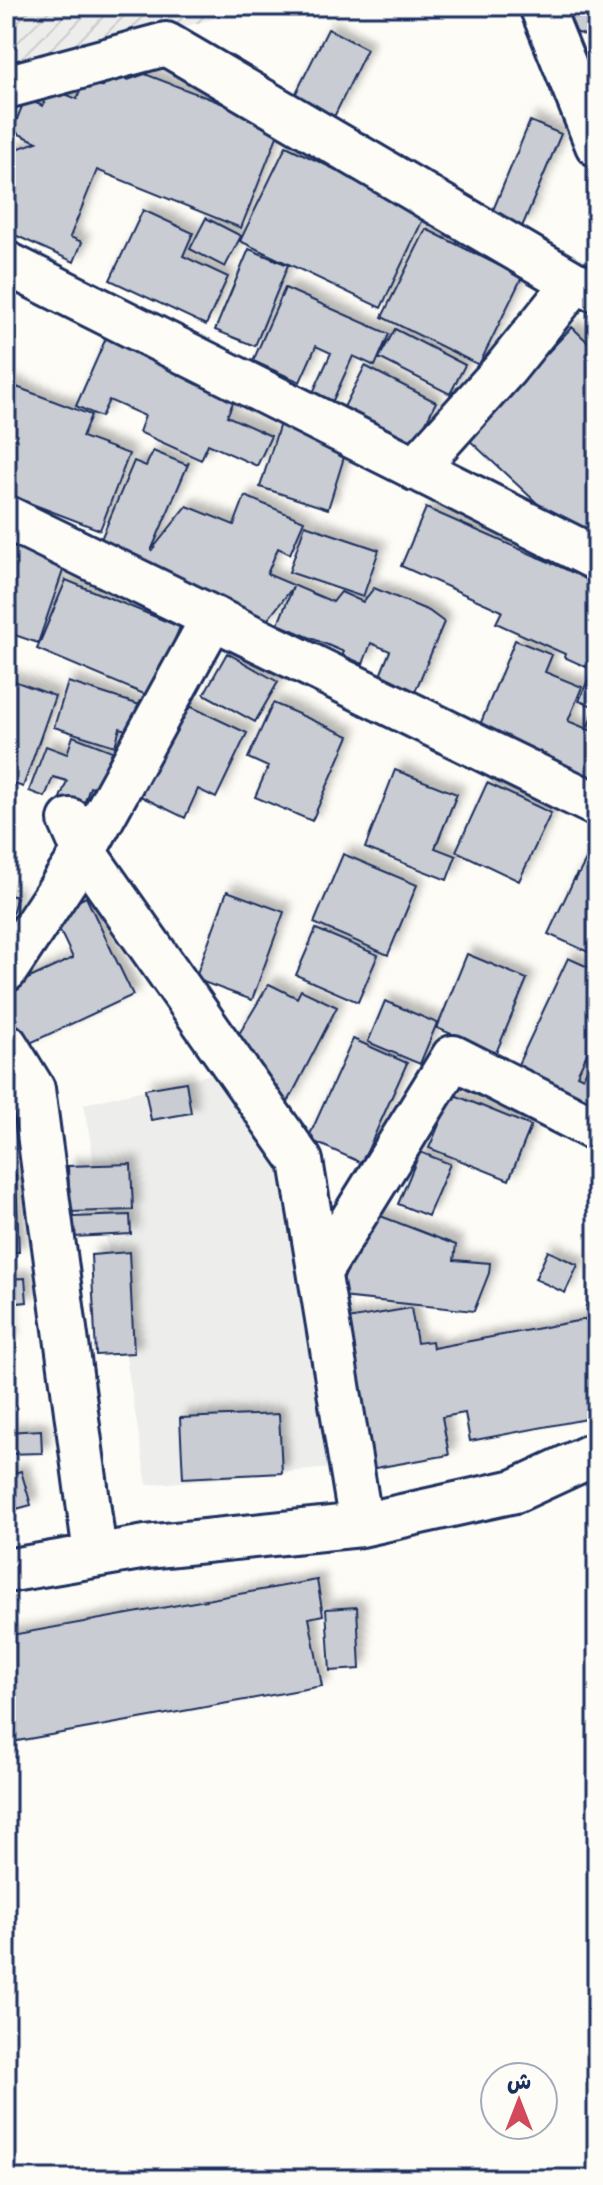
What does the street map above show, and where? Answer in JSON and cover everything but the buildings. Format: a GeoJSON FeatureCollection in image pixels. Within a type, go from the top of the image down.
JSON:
{"type":"FeatureCollection","features":[{"type":"Feature","properties":{"kind":"street"},"geometry":{"type":"LineString","coordinates":[[541,6],[586,89],[597,145]]}},
{"type":"Feature","properties":{"kind":"street"},"geometry":{"type":"LineString","coordinates":[[6,87],[166,44],[586,287],[505,369],[415,469]]}},
{"type":"Feature","properties":{"kind":"street"},"geometry":{"type":"LineString","coordinates":[[6,263],[597,559]]}},
{"type":"Feature","properties":{"kind":"street"},"geometry":{"type":"LineString","coordinates":[[6,517],[597,805]]}},
{"type":"Feature","properties":{"kind":"street"},"geometry":{"type":"LineString","coordinates":[[6,970],[77,836],[212,619]]}},
{"type":"Feature","properties":{"kind":"street"},"geometry":{"type":"LineString","coordinates":[[77,836],[301,1161],[361,1525]]}},
{"type":"Feature","properties":{"kind":"street"},"geometry":{"type":"LineString","coordinates":[[6,1045],[33,1089],[95,1554]]}},
{"type":"Feature","properties":{"kind":"street"},"geometry":{"type":"LineString","coordinates":[[321,1270],[453,1057],[597,1130]]}},
{"type":"Feature","properties":{"kind":"street"},"geometry":{"type":"LineString","coordinates":[[6,1571],[95,1554],[361,1525],[515,1491],[597,1453]]}},
{"type":"Feature","properties":{"kind":"shaded area"},"geometry":{"type":"Polygon","coordinates":[[[6,6],[261,6],[6,75],[6,6]]]}},
{"type":"Feature","properties":{"kind":"shaded area"},"geometry":{"type":"Polygon","coordinates":[[[246,1066],[306,1155],[350,1287],[375,1464],[147,1485],[84,1104],[246,1066]]]}}]}
